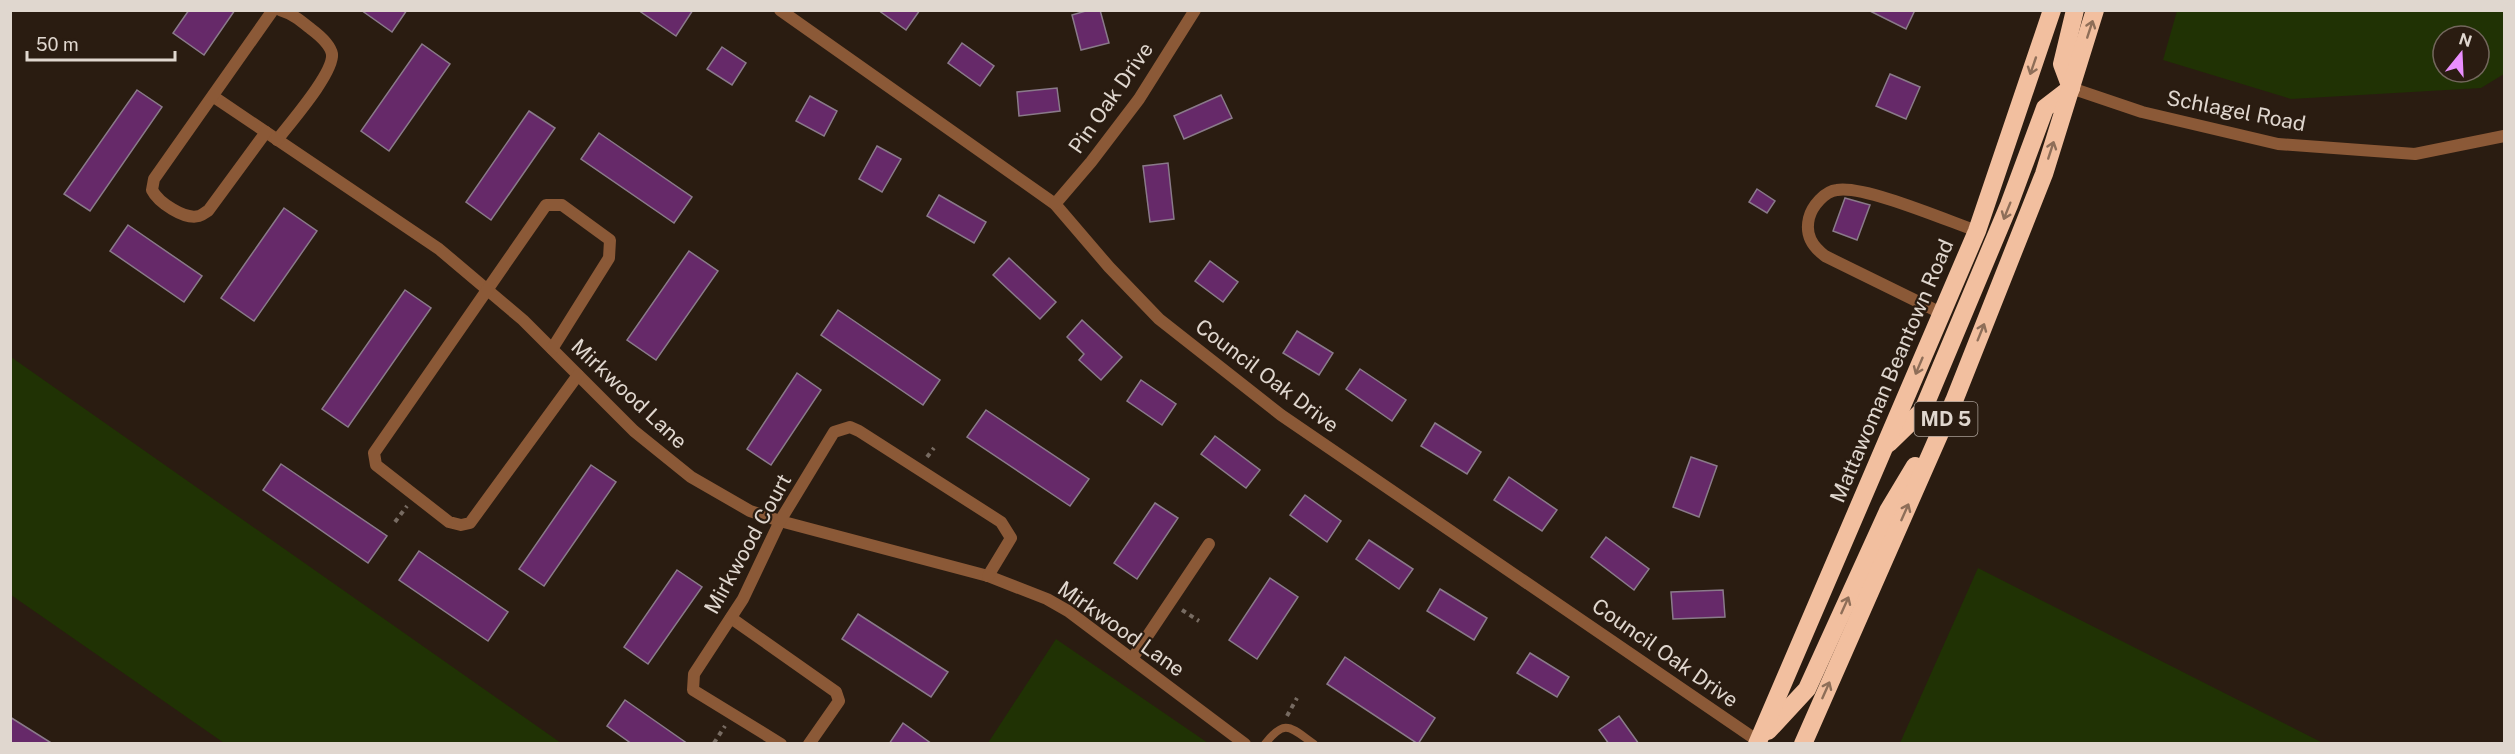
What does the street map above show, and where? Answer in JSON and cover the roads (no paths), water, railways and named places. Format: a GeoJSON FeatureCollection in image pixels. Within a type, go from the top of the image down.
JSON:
{"type":"FeatureCollection","features":[{"type":"Feature","properties":{"kind":"highway","name":"Mattawoman Beantown Road"},"geometry":{"type":"LineString","coordinates":[[1758,743],[1977,231],[2052,10]]}},
{"type":"Feature","properties":{"kind":"highway"},"geometry":{"type":"LineString","coordinates":[[1883,449],[1923,410],[2009,205],[2045,108],[2071,87],[2065,77],[2062,64],[2075,10]]}},
{"type":"Feature","properties":{"kind":"highway","name":"MD 5"},"geometry":{"type":"LineString","coordinates":[[1803,744],[1954,401],[2044,174],[2095,10]]}},
{"type":"Feature","properties":{"kind":"highway"},"geometry":{"type":"LineString","coordinates":[[1758,743],[1808,689],[1888,511],[1954,401]]}},
{"type":"Feature","properties":{"kind":"street"},"geometry":{"type":"LineString","coordinates":[[266,132],[208,211],[198,216],[185,215],[156,198],[152,190],[154,179],[214,97],[273,10]]}},
{"type":"Feature","properties":{"kind":"street"},"geometry":{"type":"LineString","coordinates":[[278,140],[325,74],[332,55],[329,46],[317,33],[291,13],[280,10]]}},
{"type":"Feature","properties":{"kind":"street","name":"Council Oak Drive"},"geometry":{"type":"LineString","coordinates":[[780,10],[1055,204],[1109,267],[1159,319],[1216,366],[1291,422],[1758,743]]}},
{"type":"Feature","properties":{"kind":"street","name":"Pin Oak Drive"},"geometry":{"type":"LineString","coordinates":[[1055,204],[1139,99],[1190,12]]}},
{"type":"Feature","properties":{"kind":"street","name":"Schlagel Road"},"geometry":{"type":"LineString","coordinates":[[2071,87],[2142,112],[2278,144],[2415,154],[2505,136]]}},
{"type":"Feature","properties":{"kind":"street","name":"Mirkwood Lane"},"geometry":{"type":"LineString","coordinates":[[214,97],[439,249],[523,320],[634,431],[691,477],[750,511],[988,576],[1047,599],[1068,611],[1245,744]]}},
{"type":"Feature","properties":{"kind":"street"},"geometry":{"type":"LineString","coordinates":[[1941,313],[1826,256],[1810,242],[1807,227],[1810,212],[1823,197],[1835,190],[1847,190],[1882,198],[1977,231]]}},
{"type":"Feature","properties":{"kind":"street"},"geometry":{"type":"LineString","coordinates":[[552,349],[609,258],[610,240],[562,205],[546,205],[374,453],[376,465],[449,522],[461,525],[470,523],[578,375]]}},
{"type":"Feature","properties":{"kind":"street","name":"Mirkwood Court"},"geometry":{"type":"LineString","coordinates":[[781,744],[693,690],[694,674],[743,599],[780,521],[834,432],[850,427],[860,431],[1001,522],[1011,538],[988,576]]}},
{"type":"Feature","properties":{"kind":"street"},"geometry":{"type":"LineString","coordinates":[[1132,658],[1209,544]]}},
{"type":"Feature","properties":{"kind":"street"},"geometry":{"type":"LineString","coordinates":[[731,618],[837,692],[839,701],[810,744]]}},
{"type":"Feature","properties":{"kind":"lane"},"geometry":{"type":"LineString","coordinates":[[1265,744],[1276,729],[1282,727],[1296,731],[1314,744]]}}]}
